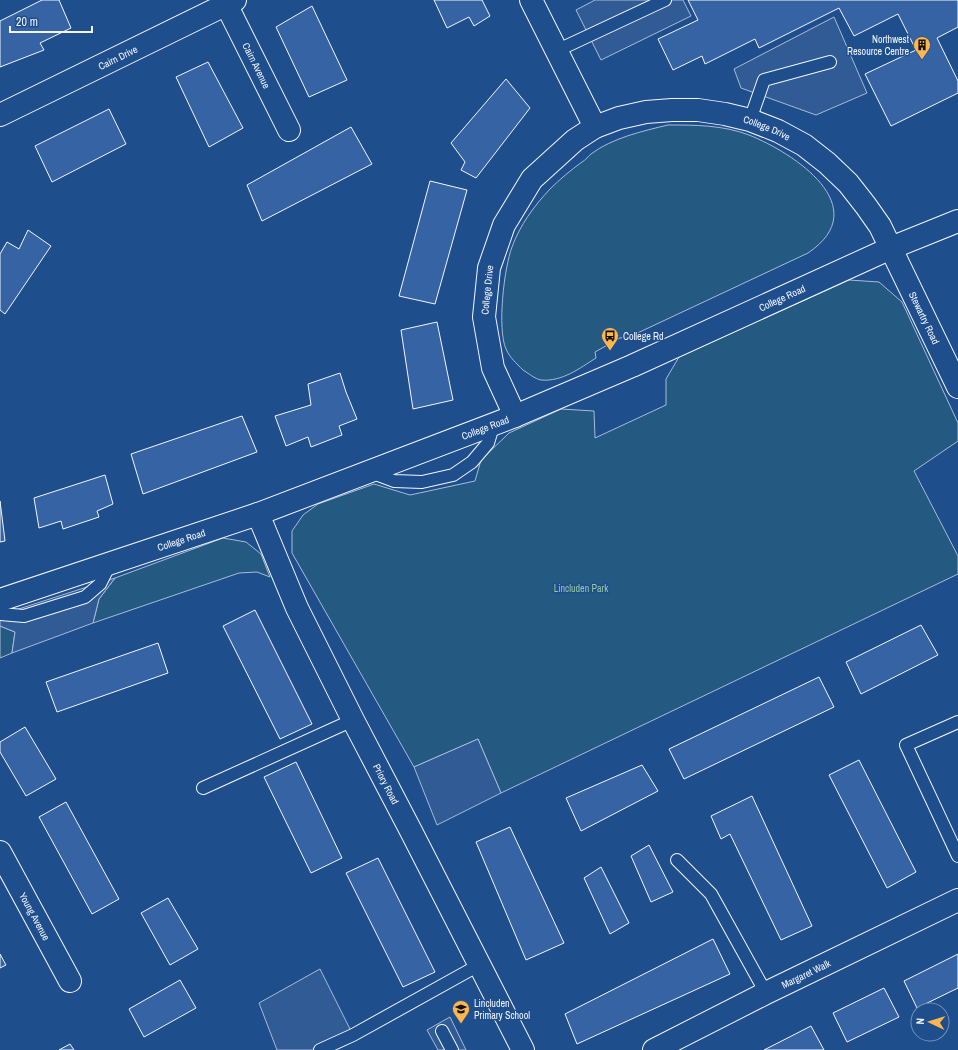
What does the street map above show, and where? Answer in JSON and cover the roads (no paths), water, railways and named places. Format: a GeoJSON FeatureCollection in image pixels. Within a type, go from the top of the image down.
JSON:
{"type":"FeatureCollection","features":[{"type":"Feature","properties":{"kind":"street"},"geometry":{"type":"LineString","coordinates":[[531,0],[594,127]]}},
{"type":"Feature","properties":{"kind":"street","name":"Cairn Drive"},"geometry":{"type":"LineString","coordinates":[[0,115],[229,1]]}},
{"type":"Feature","properties":{"kind":"street","name":"Cairn Avenue"},"geometry":{"type":"LineString","coordinates":[[229,1],[289,130]]}},
{"type":"Feature","properties":{"kind":"street","name":"College Drive"},"geometry":{"type":"LineString","coordinates":[[515,416],[493,368],[484,317],[489,268],[504,225],[532,179],[575,140],[594,127],[619,118],[646,112],[698,110],[750,120],[778,131],[804,145],[827,163],[848,183],[880,226],[890,248]]}},
{"type":"Feature","properties":{"kind":"street","name":"College Road"},"geometry":{"type":"LineString","coordinates":[[0,600],[258,514],[515,416],[632,366],[890,248],[958,221]]}},
{"type":"Feature","properties":{"kind":"street","name":"Stewartry Road"},"geometry":{"type":"LineString","coordinates":[[890,248],[958,387]]}},
{"type":"Feature","properties":{"kind":"street","name":"Priory Road"},"geometry":{"type":"LineString","coordinates":[[258,514],[297,608],[522,1050]]}},
{"type":"Feature","properties":{"kind":"street","name":"Young Avenue"},"geometry":{"type":"LineString","coordinates":[[0,852],[70,981]]}},
{"type":"Feature","properties":{"kind":"street","name":"Margaret Walk"},"geometry":{"type":"LineString","coordinates":[[654,1050],[958,900]]}},
{"type":"Feature","properties":{"kind":"lane"},"geometry":{"type":"LineString","coordinates":[[556,51],[665,0]]}},
{"type":"Feature","properties":{"kind":"lane"},"geometry":{"type":"LineString","coordinates":[[750,120],[764,80],[830,62]]}},
{"type":"Feature","properties":{"kind":"lane"},"geometry":{"type":"LineString","coordinates":[[369,472],[394,480],[422,482],[453,476],[472,462],[488,443],[494,423]]}},
{"type":"Feature","properties":{"kind":"lane"},"geometry":{"type":"LineString","coordinates":[[0,614],[24,616],[85,597],[100,584],[110,564]]}},
{"type":"Feature","properties":{"kind":"lane"},"geometry":{"type":"LineString","coordinates":[[203,788],[353,720]]}},
{"type":"Feature","properties":{"kind":"lane"},"geometry":{"type":"LineString","coordinates":[[958,722],[906,745],[958,856]]}},
{"type":"Feature","properties":{"kind":"lane"},"geometry":{"type":"LineString","coordinates":[[677,860],[710,894],[766,994]]}},
{"type":"Feature","properties":{"kind":"lane"},"geometry":{"type":"LineString","coordinates":[[320,1050],[353,1035],[480,965]]}},
{"type":"Feature","properties":{"kind":"lane"},"geometry":{"type":"LineString","coordinates":[[442,1031],[452,1050]]}},
{"type":"Feature","properties":{"kind":"place","name":"Northwest Resource Centre"},"geometry":{"type":"Point","coordinates":[922,60]}},
{"type":"Feature","properties":{"kind":"place","name":"College Rd"},"geometry":{"type":"Point","coordinates":[610,351]}},
{"type":"Feature","properties":{"kind":"place","name":"Lincluden Primary School"},"geometry":{"type":"Point","coordinates":[461,1024]}},
{"type":"Feature","properties":{"kind":"park label","name":"Lincluden Park"},"geometry":{"type":"Point","coordinates":[581,588]}}]}
